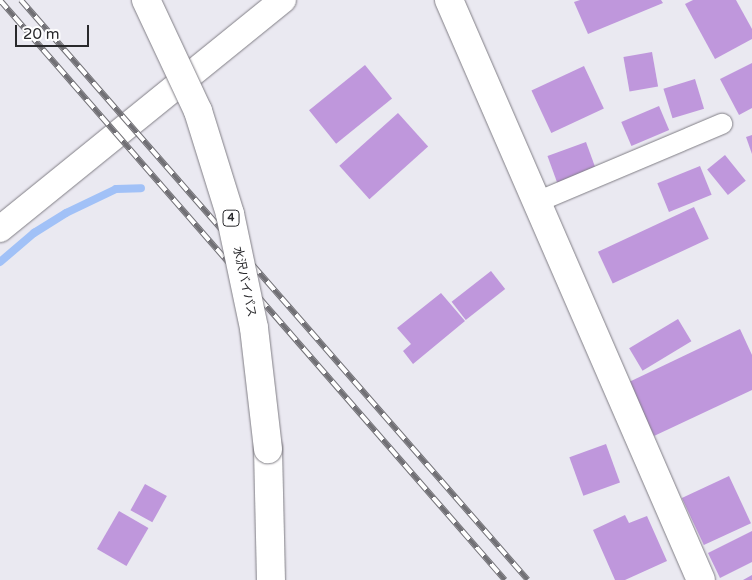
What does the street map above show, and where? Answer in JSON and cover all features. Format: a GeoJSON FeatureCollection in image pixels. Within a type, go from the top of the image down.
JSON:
{"type":"FeatureCollection","features":[{"type":"Feature","properties":{"kind":"main road","name":"水沢バイパス"},"geometry":{"type":"LineString","coordinates":[[146,0],[198,111],[230,214],[254,328],[268,449],[271,580]]}},
{"type":"Feature","properties":{"kind":"main road"},"geometry":{"type":"LineString","coordinates":[[449,0],[701,580]]}},
{"type":"Feature","properties":{"kind":"street"},"geometry":{"type":"LineString","coordinates":[[0,229],[283,0]]}},
{"type":"Feature","properties":{"kind":"street"},"geometry":{"type":"LineString","coordinates":[[537,202],[722,124]]}},
{"type":"Feature","properties":{"kind":"building"},"geometry":{"type":"Polygon","coordinates":[[[580,0],[661,0],[663,3],[588,34],[574,2],[580,0]]]}},
{"type":"Feature","properties":{"kind":"building"},"geometry":{"type":"Polygon","coordinates":[[[693,0],[736,0],[752,29],[752,39],[715,59],[685,4],[693,0]]]}},
{"type":"Feature","properties":{"kind":"building"},"geometry":{"type":"Polygon","coordinates":[[[652,52],[658,86],[630,92],[623,57],[652,52]]]}},
{"type":"Feature","properties":{"kind":"building"},"geometry":{"type":"Polygon","coordinates":[[[752,63],[752,108],[739,115],[720,79],[752,63]]]}},
{"type":"Feature","properties":{"kind":"building"},"geometry":{"type":"Polygon","coordinates":[[[365,65],[392,98],[336,144],[309,110],[365,65]]]}},
{"type":"Feature","properties":{"kind":"building"},"geometry":{"type":"Polygon","coordinates":[[[584,66],[604,109],[551,133],[531,91],[584,66]]]}},
{"type":"Feature","properties":{"kind":"building"},"geometry":{"type":"Polygon","coordinates":[[[695,79],[704,109],[673,118],[663,89],[695,79]]]}},
{"type":"Feature","properties":{"kind":"building"},"geometry":{"type":"Polygon","coordinates":[[[659,106],[669,130],[631,146],[621,122],[659,106]]]}},
{"type":"Feature","properties":{"kind":"building"},"geometry":{"type":"Polygon","coordinates":[[[398,113],[428,146],[369,199],[339,166],[398,113]]]}},
{"type":"Feature","properties":{"kind":"building"},"geometry":{"type":"Polygon","coordinates":[[[752,135],[752,154],[746,137],[752,135]]]}},
{"type":"Feature","properties":{"kind":"building"},"geometry":{"type":"Polygon","coordinates":[[[586,142],[596,169],[557,183],[547,156],[586,142]]]}},
{"type":"Feature","properties":{"kind":"building"},"geometry":{"type":"Polygon","coordinates":[[[725,155],[746,181],[728,195],[707,169],[725,155]]]}},
{"type":"Feature","properties":{"kind":"building"},"geometry":{"type":"Polygon","coordinates":[[[700,166],[712,195],[669,212],[657,183],[700,166]]]}},
{"type":"Feature","properties":{"kind":"building"},"geometry":{"type":"Polygon","coordinates":[[[694,207],[709,239],[613,284],[598,252],[694,207]]]}},
{"type":"Feature","properties":{"kind":"building"},"geometry":{"type":"Polygon","coordinates":[[[491,271],[505,289],[466,320],[452,302],[491,271]]]}},
{"type":"Feature","properties":{"kind":"building"},"geometry":{"type":"Polygon","coordinates":[[[441,293],[465,321],[413,364],[403,351],[411,344],[397,328],[441,293]]]}},
{"type":"Feature","properties":{"kind":"building"},"geometry":{"type":"Polygon","coordinates":[[[678,319],[691,341],[643,371],[629,348],[678,319]]]}},
{"type":"Feature","properties":{"kind":"building"},"geometry":{"type":"Polygon","coordinates":[[[740,329],[752,355],[752,390],[654,436],[629,382],[740,329]]]}},
{"type":"Feature","properties":{"kind":"building"},"geometry":{"type":"Polygon","coordinates":[[[606,444],[620,483],[583,496],[569,457],[606,444]]]}},
{"type":"Feature","properties":{"kind":"building"},"geometry":{"type":"Polygon","coordinates":[[[729,476],[751,523],[704,545],[682,498],[729,476]]]}},
{"type":"Feature","properties":{"kind":"building"},"geometry":{"type":"Polygon","coordinates":[[[145,484],[167,496],[152,522],[130,510],[145,484]]]}},
{"type":"Feature","properties":{"kind":"building"},"geometry":{"type":"Polygon","coordinates":[[[119,511],[148,528],[126,566],[97,549],[119,511]]]}},
{"type":"Feature","properties":{"kind":"building"},"geometry":{"type":"Polygon","coordinates":[[[625,515],[629,523],[647,516],[667,561],[625,580],[615,580],[593,530],[625,515]]]}},
{"type":"Feature","properties":{"kind":"building"},"geometry":{"type":"Polygon","coordinates":[[[752,531],[752,562],[720,578],[708,553],[752,531]]]}},
{"type":"Feature","properties":{"kind":"building"},"geometry":{"type":"Polygon","coordinates":[[[752,575],[752,580],[743,580],[752,575]]]}},
{"type":"Feature","properties":{"kind":"waterway"},"geometry":{"type":"LineString","coordinates":[[0,262],[34,233],[66,213],[116,189],[141,188]]}},
{"type":"Feature","properties":{"kind":"railway"},"geometry":{"type":"LineString","coordinates":[[0,0],[505,580]]}},
{"type":"Feature","properties":{"kind":"railway"},"geometry":{"type":"LineString","coordinates":[[21,0],[528,580]]}}]}
